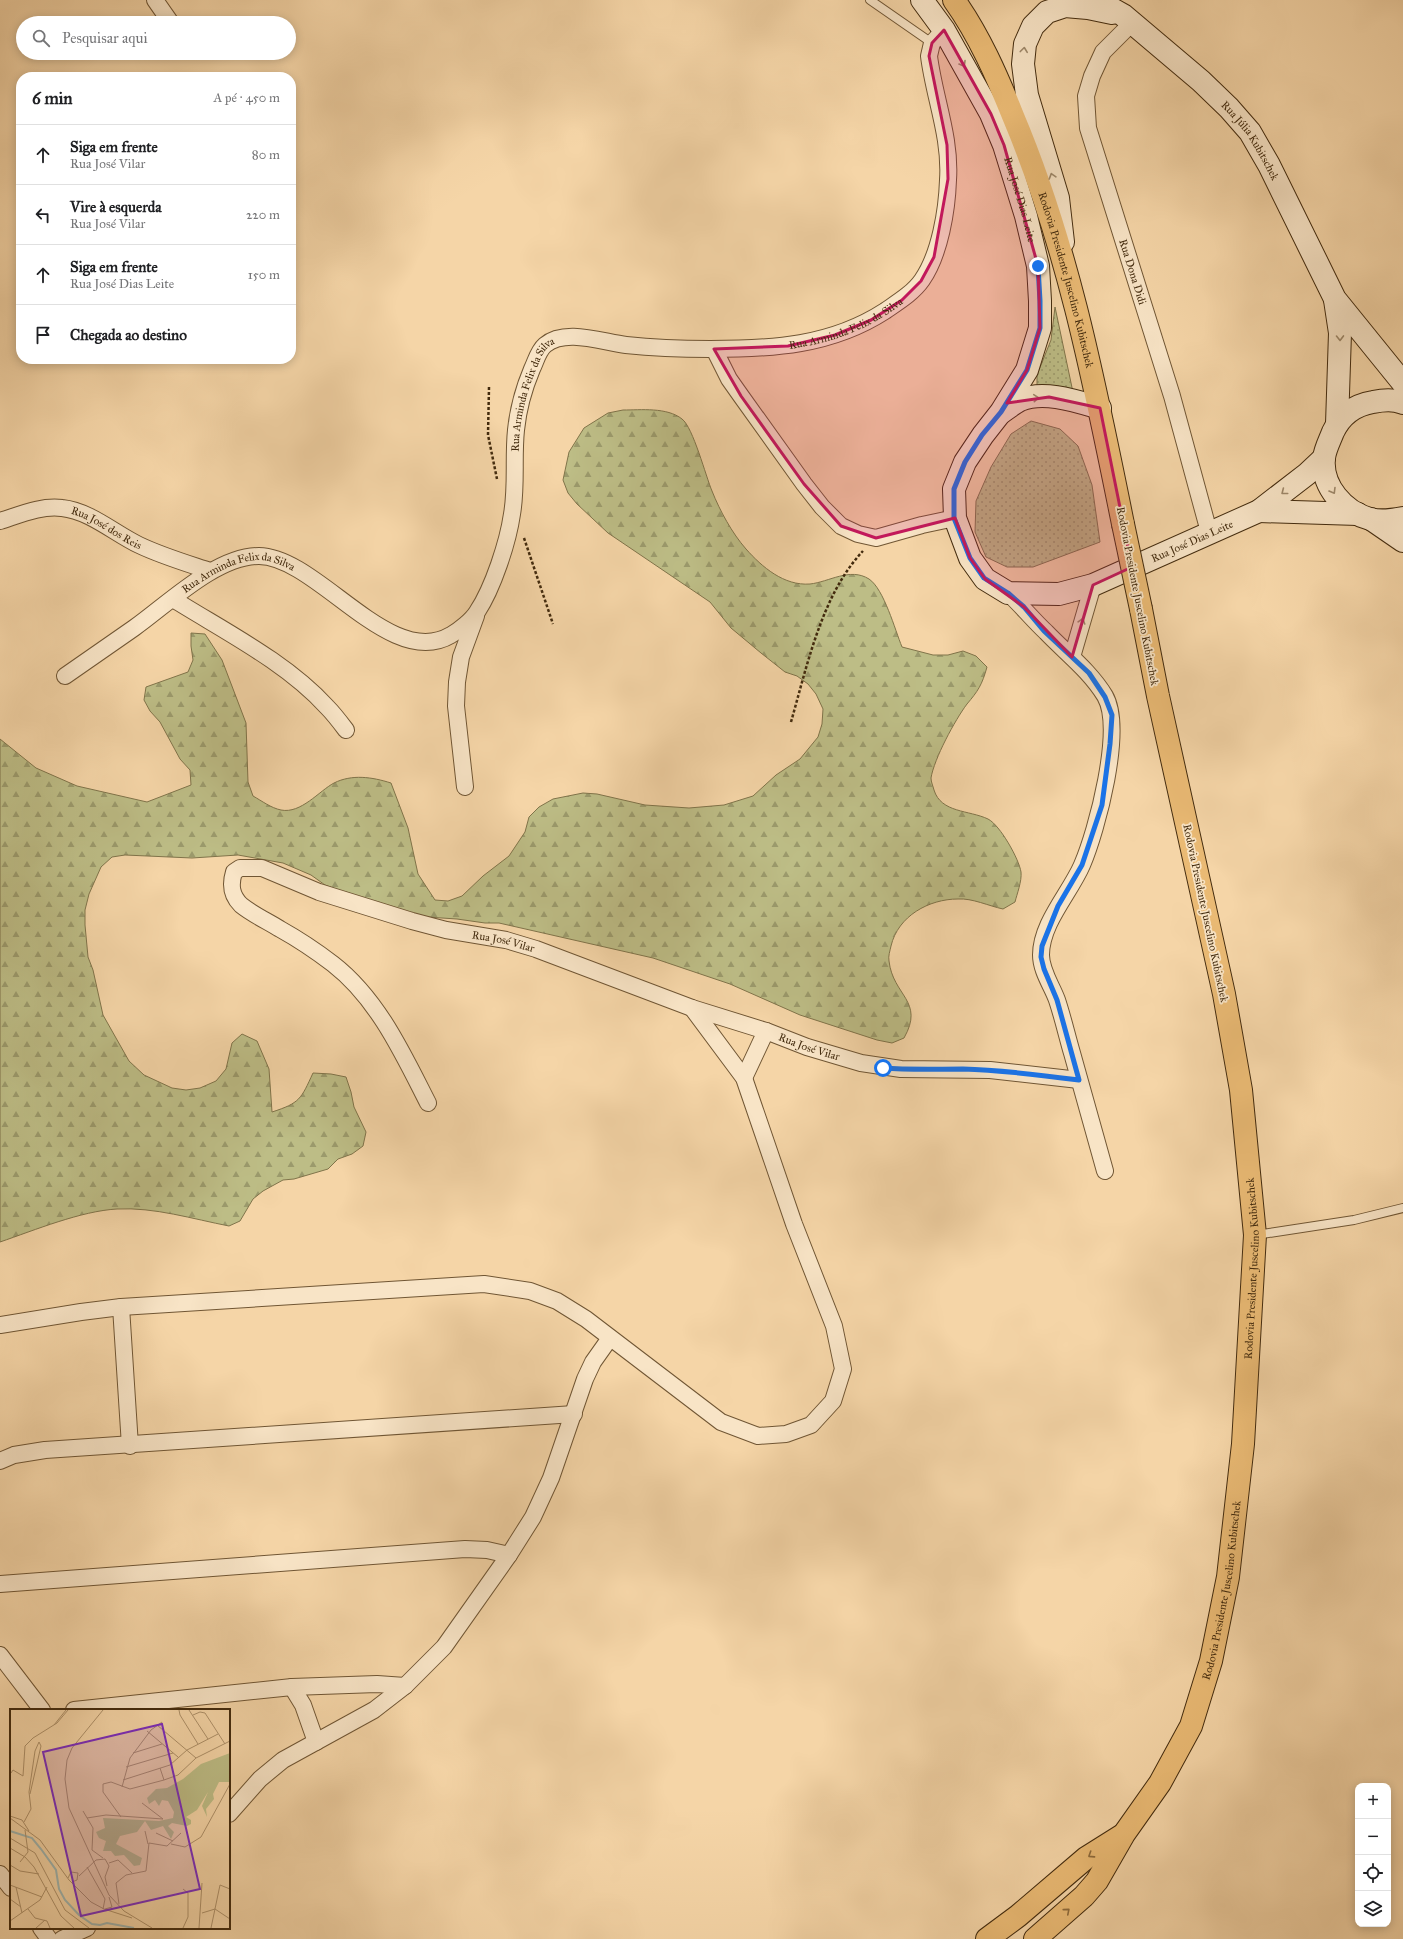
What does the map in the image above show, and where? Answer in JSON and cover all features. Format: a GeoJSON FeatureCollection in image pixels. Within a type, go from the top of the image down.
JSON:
{"type":"FeatureCollection","features":[{"type":"Feature","properties":{"kind":"highway","name":"Rodovia Presidente Juscelino Kubitschek"},"geometry":{"type":"LineString","coordinates":[[954,0],[984,51],[1004,92],[1028,150],[1066,270],[1100,408],[1158,696],[1224,994],[1241,1090],[1255,1235],[1243,1444],[1228,1577],[1211,1661],[1190,1726],[1160,1783],[1124,1834],[1097,1881],[1084,1896],[1036,1938]]}},
{"type":"Feature","properties":{"kind":"highway","name":"Rodovia Presidente Juscelino Kubitschek"},"geometry":{"type":"LineString","coordinates":[[987,1939],[1018,1916],[1086,1858],[1124,1834]]}},
{"type":"Feature","properties":{"kind":"main road","name":"Rua José Dias Leite"},"geometry":{"type":"LineString","coordinates":[[922,0],[938,37],[991,114],[1004,145],[1026,216],[1038,266],[1040,328],[1027,370],[1001,412],[982,435],[965,462],[954,489],[954,518],[970,558],[984,578],[1008,593],[1059,594],[1093,585],[1259,511],[1307,474],[1324,458]]}},
{"type":"Feature","properties":{"kind":"main road","name":"Rua Júlia Kubitschek"},"geometry":{"type":"LineString","coordinates":[[1096,0],[1128,19],[1201,81],[1229,108],[1250,132],[1269,165],[1335,299],[1403,383]]}},
{"type":"Feature","properties":{"kind":"main road","name":"Rua Júlia Kubitschek"},"geometry":{"type":"LineString","coordinates":[[1066,270],[1058,198],[1027,95],[1022,64],[1024,44],[1033,26],[1047,12],[1065,6],[1088,8],[1128,19]]}},
{"type":"Feature","properties":{"kind":"main road","name":"Rua Júlia Kubitschek"},"geometry":{"type":"LineString","coordinates":[[1335,299],[1340,333],[1337,424]]}},
{"type":"Feature","properties":{"kind":"main road","name":"Rua José Dias Leite"},"geometry":{"type":"LineString","coordinates":[[1001,412],[1021,400],[1034,397],[1063,399],[1100,408]]}},
{"type":"Feature","properties":{"kind":"main road"},"geometry":{"type":"LineString","coordinates":[[1403,403],[1381,401],[1364,403],[1348,412],[1337,424],[1329,441],[1324,458],[1325,472],[1333,491],[1346,507],[1403,541]]}},
{"type":"Feature","properties":{"kind":"main road","name":"Rua José Dias Leite"},"geometry":{"type":"LineString","coordinates":[[1259,511],[1364,517],[1387,521],[1403,518]]}},
{"type":"Feature","properties":{"kind":"street"},"geometry":{"type":"LineString","coordinates":[[155,0],[166,16]]}},
{"type":"Feature","properties":{"kind":"street","name":"Rua Dona Didi"},"geometry":{"type":"LineString","coordinates":[[1128,19],[1103,52],[1092,76],[1086,96],[1088,128],[1172,396],[1209,532]]}},
{"type":"Feature","properties":{"kind":"street","name":"Rua Arminda Felix da Silva"},"geometry":{"type":"LineString","coordinates":[[64,676],[210,572],[237,560],[260,556],[279,560],[299,570],[353,609],[387,630],[411,640],[430,641],[450,636],[476,615],[494,576],[508,534],[513,512],[516,428],[527,381],[541,348],[554,339],[564,338],[660,348],[714,349],[788,346],[835,335],[871,320],[902,300],[921,282],[934,257],[943,217],[948,179],[947,145],[931,73],[929,56],[938,37]]}},
{"type":"Feature","properties":{"kind":"street"},"geometry":{"type":"LineString","coordinates":[[714,349],[729,379],[822,507],[841,526],[858,534],[876,538],[922,524],[954,518]]}},
{"type":"Feature","properties":{"kind":"street","name":"Rua José dos Reis"},"geometry":{"type":"LineString","coordinates":[[0,521],[47,508],[62,508],[96,520],[137,544],[164,556],[210,572]]}},
{"type":"Feature","properties":{"kind":"street"},"geometry":{"type":"LineString","coordinates":[[1072,657],[1093,585]]}},
{"type":"Feature","properties":{"kind":"street"},"geometry":{"type":"LineString","coordinates":[[1008,593],[1089,673],[1105,697],[1112,715],[1110,744],[1102,805],[1082,865],[1058,906],[1042,946],[1041,957],[1044,969],[1057,1000],[1105,1171]]}},
{"type":"Feature","properties":{"kind":"street"},"geometry":{"type":"LineString","coordinates":[[173,599],[265,657],[296,679],[326,706],[346,730]]}},
{"type":"Feature","properties":{"kind":"street"},"geometry":{"type":"LineString","coordinates":[[465,787],[456,706],[457,682],[461,657],[476,615]]}},
{"type":"Feature","properties":{"kind":"street","name":"Rua José Vilar"},"geometry":{"type":"LineString","coordinates":[[428,1103],[387,1027],[365,996],[334,965],[298,939],[242,905],[231,889],[234,872],[245,868],[262,868],[319,892],[412,921],[446,930],[506,940],[692,1008],[766,1031],[833,1056],[883,1068],[997,1071],[1079,1080]]}},
{"type":"Feature","properties":{"kind":"street"},"geometry":{"type":"LineString","coordinates":[[0,1325],[121,1307],[484,1284],[530,1291],[557,1301],[586,1319],[721,1422],[758,1436],[786,1434],[811,1425],[833,1401],[843,1369],[834,1326],[794,1224],[744,1078],[692,1008]]}},
{"type":"Feature","properties":{"kind":"street"},"geometry":{"type":"LineString","coordinates":[[744,1078],[766,1031]]}},
{"type":"Feature","properties":{"kind":"street"},"geometry":{"type":"LineString","coordinates":[[121,1307],[130,1446]]}},
{"type":"Feature","properties":{"kind":"street"},"geometry":{"type":"LineString","coordinates":[[230,1813],[260,1779],[283,1760],[374,1710],[405,1686],[444,1647],[509,1555],[533,1517],[552,1478],[585,1379],[593,1362],[610,1338]]}},
{"type":"Feature","properties":{"kind":"street"},"geometry":{"type":"LineString","coordinates":[[0,1461],[14,1456],[45,1450],[130,1446],[574,1414]]}},
{"type":"Feature","properties":{"kind":"street"},"geometry":{"type":"LineString","coordinates":[[0,1584],[465,1549],[487,1550],[509,1555]]}},
{"type":"Feature","properties":{"kind":"street"},"geometry":{"type":"LineString","coordinates":[[0,1655],[41,1709]]}},
{"type":"Feature","properties":{"kind":"street"},"geometry":{"type":"LineString","coordinates":[[83,1709],[292,1687],[377,1684],[405,1686]]}},
{"type":"Feature","properties":{"kind":"street"},"geometry":{"type":"LineString","coordinates":[[292,1687],[303,1706],[316,1742]]}},
{"type":"Feature","properties":{"kind":"street"},"geometry":{"type":"LineString","coordinates":[[0,1874],[10,1887]]}},
{"type":"Feature","properties":{"kind":"street"},"geometry":{"type":"LineString","coordinates":[[42,1929],[49,1939]]}},
{"type":"Feature","properties":{"kind":"street"},"geometry":{"type":"LineString","coordinates":[[62,1939],[85,1929]]}},
{"type":"Feature","properties":{"kind":"lane"},"geometry":{"type":"LineString","coordinates":[[870,0],[938,37]]}},
{"type":"Feature","properties":{"kind":"lane"},"geometry":{"type":"LineString","coordinates":[[1255,1235],[1354,1220],[1403,1208]]}},
{"type":"Feature","properties":{"kind":"path"},"geometry":{"type":"LineString","coordinates":[[791,722],[822,616],[854,561],[876,538]]}},
{"type":"Feature","properties":{"kind":"highlighted area"},"geometry":{"type":"Polygon","coordinates":[[[944,30],[991,114],[1004,145],[1038,266],[1040,328],[1027,370],[1007,403],[1049,397],[1100,408],[1132,567],[1093,585],[1072,657],[1024,607],[985,579],[970,558],[955,518],[876,538],[841,526],[804,484],[741,396],[714,349],[788,346],[835,335],[871,320],[902,300],[921,281],[934,257],[948,179],[947,145],[929,56],[932,43],[944,30]]]}},
{"type":"Feature","properties":{"kind":"green space"},"geometry":{"type":"Polygon","coordinates":[[[1055,307],[1074,397],[1037,386],[1037,375],[1051,340],[1055,307]]]}},
{"type":"Feature","properties":{"kind":"green space"},"geometry":{"type":"Polygon","coordinates":[[[623,410],[661,411],[676,415],[682,419],[690,432],[712,491],[727,522],[746,549],[766,569],[783,579],[800,584],[817,583],[840,576],[854,574],[869,579],[880,591],[902,647],[933,655],[948,655],[963,651],[976,656],[987,667],[979,687],[951,729],[936,761],[931,780],[934,790],[943,803],[956,810],[988,819],[993,822],[1003,835],[1020,866],[1021,876],[1015,902],[1003,909],[980,902],[963,899],[936,902],[916,911],[900,926],[891,946],[889,959],[892,973],[910,1007],[911,1015],[910,1026],[904,1038],[892,1043],[877,1040],[800,1015],[730,984],[653,958],[499,923],[427,917],[385,908],[325,885],[311,875],[283,863],[238,855],[192,858],[125,855],[112,857],[101,867],[89,894],[85,910],[85,925],[88,957],[93,970],[103,1015],[129,1061],[144,1075],[172,1088],[186,1090],[200,1088],[216,1081],[226,1069],[232,1043],[242,1034],[257,1041],[269,1069],[272,1112],[294,1103],[302,1094],[313,1073],[346,1077],[354,1107],[366,1132],[363,1146],[352,1154],[338,1159],[328,1169],[294,1179],[283,1180],[263,1191],[253,1199],[240,1221],[229,1226],[159,1212],[117,1209],[103,1210],[73,1217],[0,1242],[0,739],[36,768],[77,786],[147,802],[191,785],[190,770],[180,759],[160,722],[150,711],[144,700],[146,687],[188,672],[193,660],[191,633],[205,634],[222,660],[246,723],[248,782],[253,796],[274,808],[288,810],[296,809],[334,783],[348,778],[362,777],[391,783],[408,828],[418,874],[435,900],[448,901],[462,896],[483,876],[509,856],[525,832],[529,817],[539,807],[553,799],[583,793],[597,794],[645,805],[689,808],[724,805],[753,796],[776,775],[800,759],[818,737],[822,724],[823,709],[816,694],[808,684],[797,676],[785,672],[731,628],[710,602],[608,533],[577,504],[568,493],[563,480],[569,452],[584,428],[608,413],[623,410]]]}},
{"type":"Feature","properties":{"kind":"green space"},"geometry":{"type":"Polygon","coordinates":[[[1031,421],[1060,429],[1078,446],[1092,485],[1100,542],[1033,567],[1007,567],[986,557],[975,532],[976,501],[991,467],[1011,434],[1031,421]]]}},
{"type":"Feature","properties":{"kind":"route"},"geometry":{"type":"LineString","coordinates":[[883,1068],[918,1070],[990,1070],[1031,1073],[1079,1080],[1057,1000],[1044,969],[1041,957],[1042,946],[1046,933],[1058,906],[1082,865],[1102,805],[1110,744],[1112,715],[1105,697],[1089,673],[1044,631],[1024,607],[1008,593],[984,578],[970,558],[954,518],[954,489],[965,462],[982,435],[1001,412],[1027,370],[1040,328],[1038,266]]}}]}
